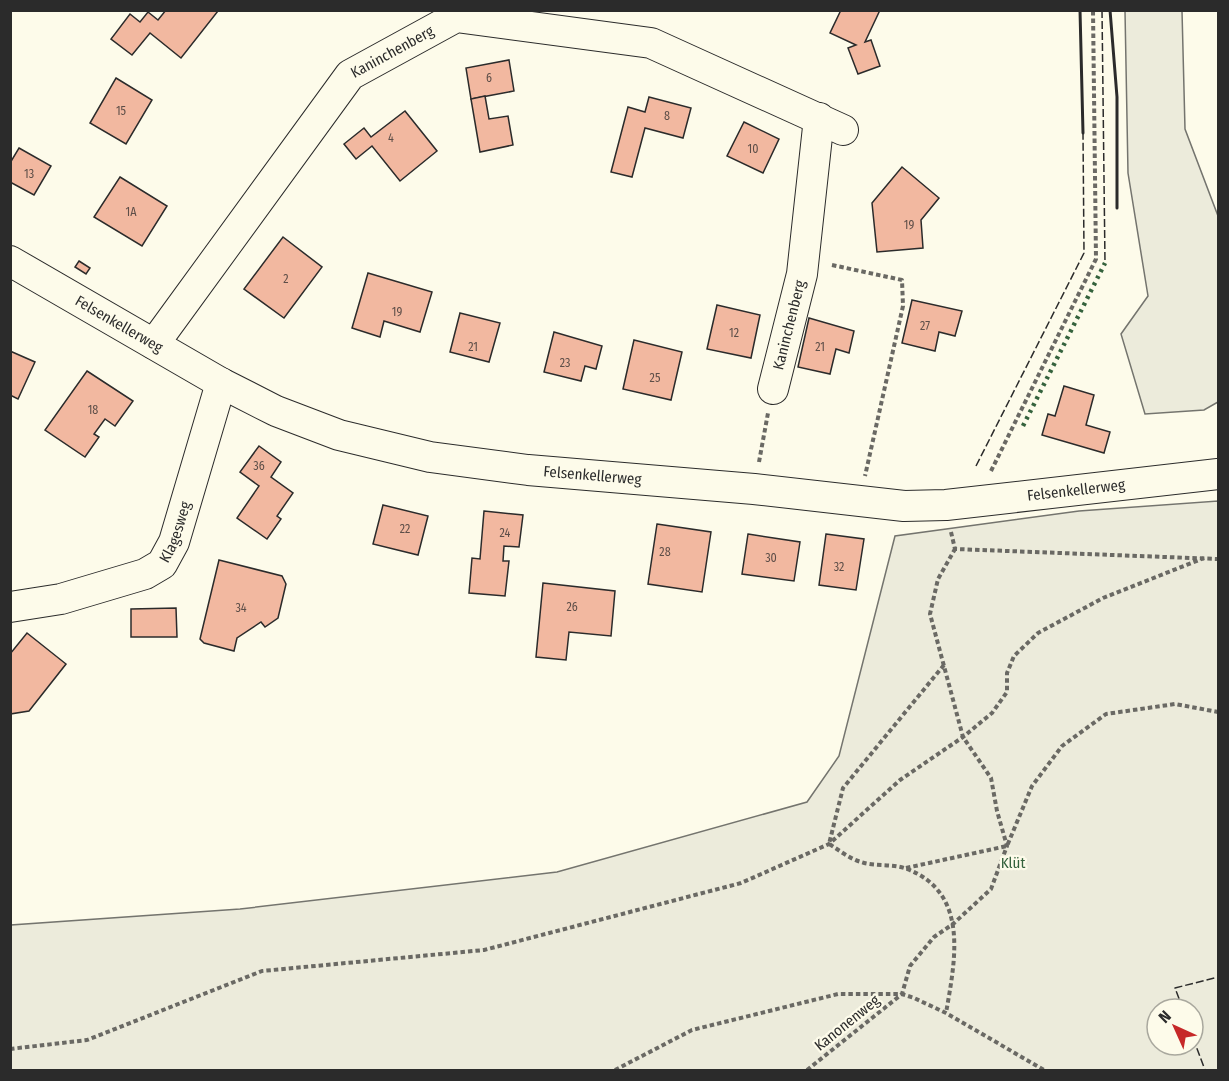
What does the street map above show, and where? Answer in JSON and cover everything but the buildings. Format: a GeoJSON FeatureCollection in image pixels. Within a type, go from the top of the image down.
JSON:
{"type":"FeatureCollection","features":[{"type":"Feature","properties":{"kind":"street","name":"Kaninchenberg"},"geometry":{"type":"LineString","coordinates":[[154,344],[350,75],[456,17],[651,43],[831,124],[802,274],[772,389]]}},
{"type":"Feature","properties":{"kind":"street","name":"Felsenkellerweg"},"geometry":{"type":"LineString","coordinates":[[10,261],[221,383],[276,411],[339,435],[430,457],[528,470],[754,489],[904,506],[946,505],[1218,474]]}},
{"type":"Feature","properties":{"kind":"street","name":"Klagesweg"},"geometry":{"type":"LineString","coordinates":[[10,607],[61,599],[145,574],[162,564],[174,542],[221,383]]}},
{"type":"Feature","properties":{"kind":"path"},"geometry":{"type":"LineString","coordinates":[[976,501],[1096,259],[1093,10]]}},
{"type":"Feature","properties":{"kind":"path"},"geometry":{"type":"LineString","coordinates":[[804,258],[902,280],[903,306],[860,500]]}},
{"type":"Feature","properties":{"kind":"path"},"geometry":{"type":"LineString","coordinates":[[754,489],[772,389]]}},
{"type":"Feature","properties":{"kind":"path"},"geometry":{"type":"LineString","coordinates":[[946,505],[955,549],[938,579],[930,614],[963,737],[991,778],[997,812],[1007,846]]}},
{"type":"Feature","properties":{"kind":"path"},"geometry":{"type":"LineString","coordinates":[[955,549],[1218,559]]}},
{"type":"Feature","properties":{"kind":"path"},"geometry":{"type":"LineString","coordinates":[[10,1049],[87,1040],[262,971],[484,950],[741,883],[829,844],[900,780],[963,737],[992,713],[1006,692],[1007,673],[1014,656],[1038,633],[1103,598],[1204,558]]}},
{"type":"Feature","properties":{"kind":"path"},"geometry":{"type":"LineString","coordinates":[[829,844],[843,788],[944,665]]}},
{"type":"Feature","properties":{"kind":"path"},"geometry":{"type":"LineString","coordinates":[[902,994],[910,966],[934,937],[953,924],[990,889],[1032,786],[1062,746],[1106,714],[1175,704],[1218,711]]}},
{"type":"Feature","properties":{"kind":"path"},"geometry":{"type":"LineString","coordinates":[[829,844],[861,862],[906,868],[1007,846]]}},
{"type":"Feature","properties":{"kind":"path"},"geometry":{"type":"LineString","coordinates":[[906,868],[927,879],[943,895],[953,924],[956,946],[946,1013]]}},
{"type":"Feature","properties":{"kind":"path"},"geometry":{"type":"LineString","coordinates":[[615,1071],[692,1030],[838,994],[902,994],[914,998],[946,1013],[1044,1071]]}},
{"type":"Feature","properties":{"kind":"path","name":"Kanonenweg"},"geometry":{"type":"LineString","coordinates":[[807,1071],[902,994]]}},
{"type":"Feature","properties":{"kind":"green space"},"geometry":{"type":"Polygon","coordinates":[[[1125,11],[1182,11],[1185,129],[1218,216],[1218,402],[1204,410],[1145,414],[1121,334],[1148,296],[1128,173],[1125,11]]]}},
{"type":"Feature","properties":{"kind":"green space","name":"Klüt"},"geometry":{"type":"Polygon","coordinates":[[[1218,501],[1218,1070],[11,1070],[11,925],[240,909],[557,872],[807,802],[839,756],[895,536],[1079,511],[1218,501]]]}},
{"type":"Feature","properties":{"kind":"hedge"},"geometry":{"type":"LineString","coordinates":[[1023,426],[1105,263]]}},
{"type":"Feature","properties":{"kind":"fence"},"geometry":{"type":"LineString","coordinates":[[1102,10],[1105,263]]}},
{"type":"Feature","properties":{"kind":"fence"},"geometry":{"type":"LineString","coordinates":[[976,466],[1084,253],[1083,133]]}},
{"type":"Feature","properties":{"kind":"fence"},"geometry":{"type":"LineString","coordinates":[[1178,997],[1175,988],[1218,977]]}},
{"type":"Feature","properties":{"kind":"fence"},"geometry":{"type":"LineString","coordinates":[[1200,1057],[1205,1070]]}},
{"type":"Feature","properties":{"kind":"wall"},"geometry":{"type":"LineString","coordinates":[[1080,10],[1083,133]]}},
{"type":"Feature","properties":{"kind":"wall"},"geometry":{"type":"LineString","coordinates":[[1110,10],[1117,97],[1117,208]]}}]}
